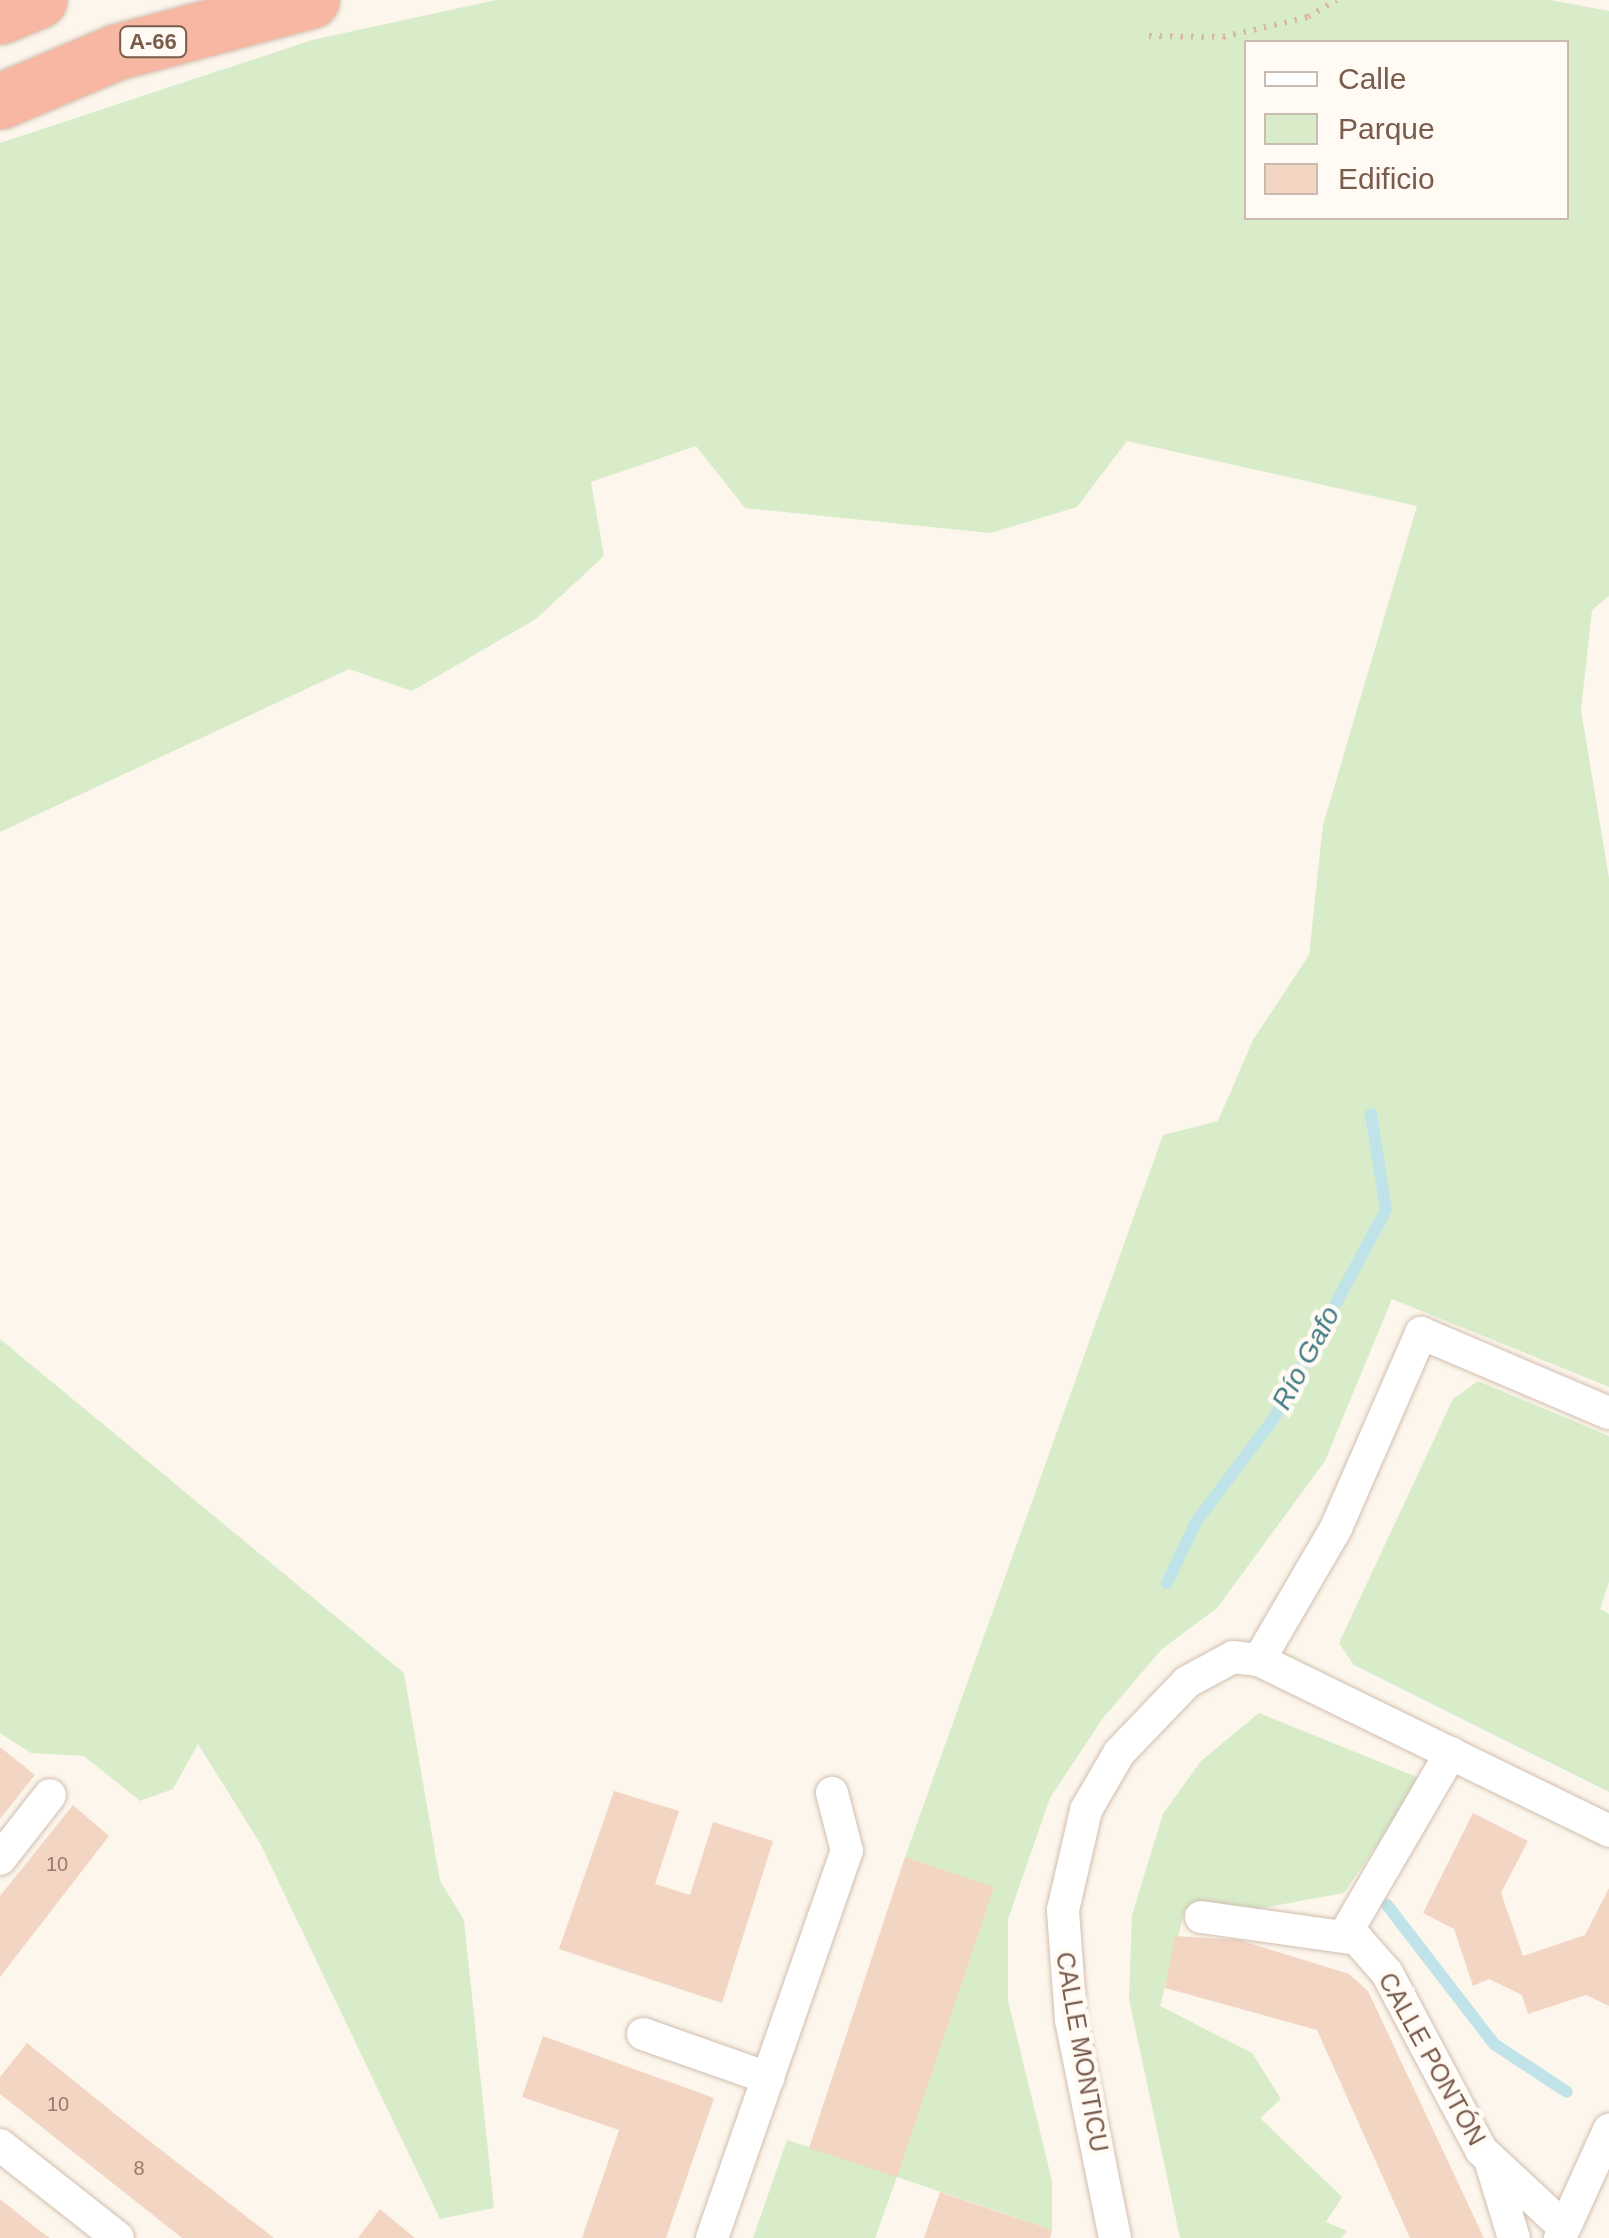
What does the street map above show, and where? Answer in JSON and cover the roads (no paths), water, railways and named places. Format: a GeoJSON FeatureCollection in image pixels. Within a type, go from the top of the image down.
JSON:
{"type":"FeatureCollection","features":[{"type":"Feature","properties":{"kind":"highway"},"geometry":{"type":"LineString","coordinates":[[0,16],[39,0]]}},
{"type":"Feature","properties":{"kind":"highway","name":"A-66"},"geometry":{"type":"LineString","coordinates":[[0,100],[116,52],[311,0]]}},
{"type":"Feature","properties":{"kind":"street"},"geometry":{"type":"LineString","coordinates":[[1609,1413],[1420,1333],[1336,1528],[1259,1660],[1609,1831]]}},
{"type":"Feature","properties":{"kind":"street","name":"CALLE MONTICU"},"geometry":{"type":"LineString","coordinates":[[1115,2238],[1069,2004],[1070,1864],[1086,1810],[1151,1715],[1233,1658],[1259,1660]]}},
{"type":"Feature","properties":{"kind":"street"},"geometry":{"type":"LineString","coordinates":[[1201,1917],[1344,1936],[1451,1753]]}},
{"type":"Feature","properties":{"kind":"street"},"geometry":{"type":"LineString","coordinates":[[712,2238],[846,1851],[832,1793]]}},
{"type":"Feature","properties":{"kind":"street"},"geometry":{"type":"LineString","coordinates":[[0,1859],[50,1795]]}},
{"type":"Feature","properties":{"kind":"street","name":"CALLE PONTÓN"},"geometry":{"type":"LineString","coordinates":[[1344,1936],[1386,1972],[1491,2163],[1514,2238]]}},
{"type":"Feature","properties":{"kind":"street"},"geometry":{"type":"LineString","coordinates":[[643,2034],[768,2078]]}},
{"type":"Feature","properties":{"kind":"street"},"geometry":{"type":"LineString","coordinates":[[1562,2232],[1609,2130]]}},
{"type":"Feature","properties":{"kind":"street"},"geometry":{"type":"LineString","coordinates":[[0,2146],[118,2238]]}},
{"type":"Feature","properties":{"kind":"street","name":"CALLE PONTÓN"},"geometry":{"type":"LineString","coordinates":[[1491,2163],[1562,2232]]}},
{"type":"Feature","properties":{"kind":"waterway","name":"Río Gafo"},"geometry":{"type":"LineString","coordinates":[[1167,1583],[1196,1522],[1274,1418],[1386,1210],[1371,1114]]}},
{"type":"Feature","properties":{"kind":"waterway","name":"Río Gafo"},"geometry":{"type":"LineString","coordinates":[[1387,1905],[1494,2044],[1567,2092]]}}]}
